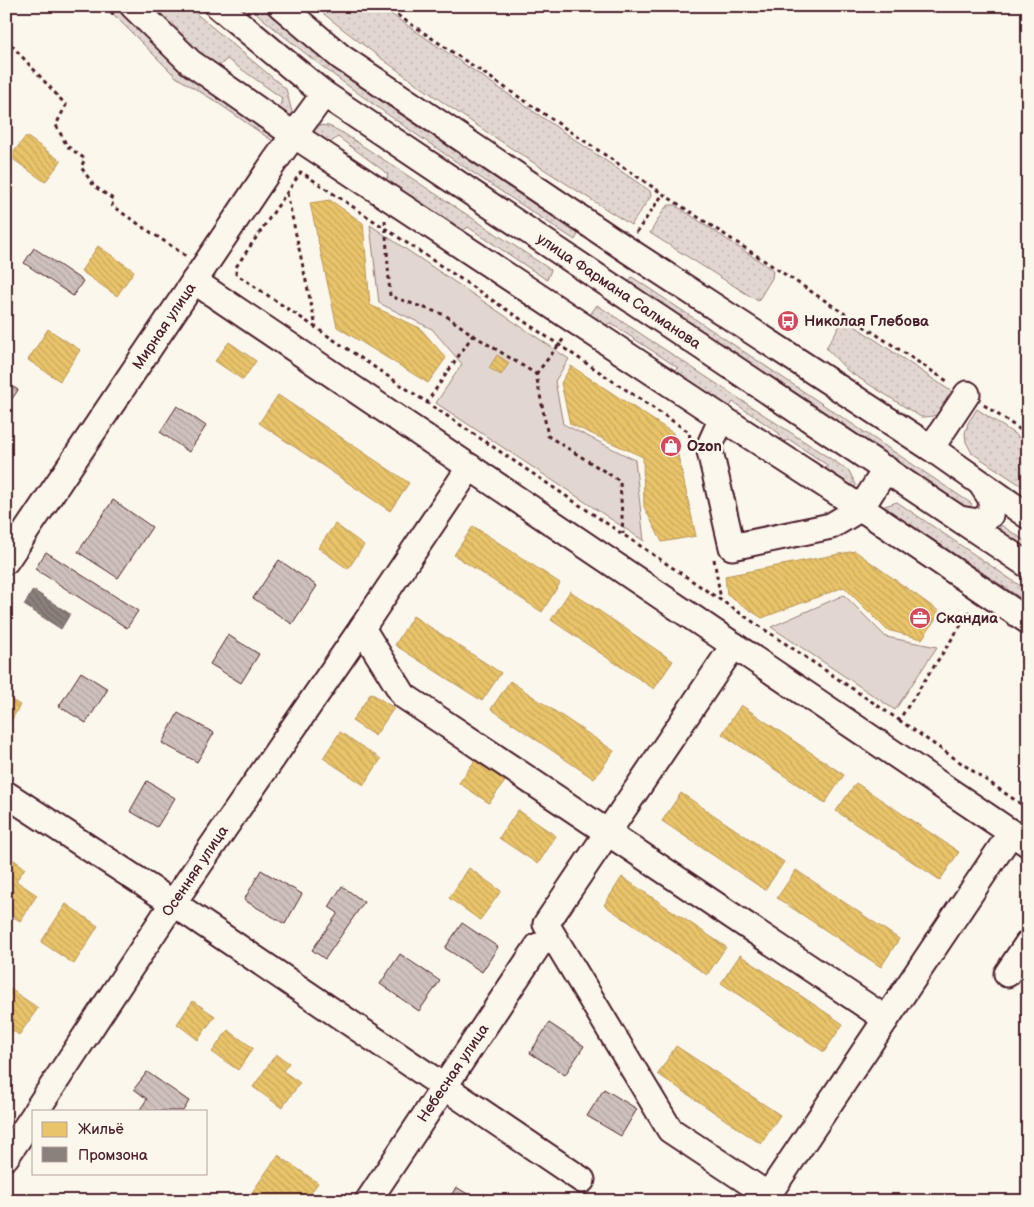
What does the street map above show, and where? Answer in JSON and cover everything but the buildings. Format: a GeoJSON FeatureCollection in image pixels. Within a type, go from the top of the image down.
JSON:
{"type":"FeatureCollection","features":[{"type":"Feature","properties":{"kind":"street"},"geometry":{"type":"LineString","coordinates":[[133,6],[190,62],[294,135],[861,508],[1028,621]]}},
{"type":"Feature","properties":{"kind":"street","name":"улица Фармана Салманова"},"geometry":{"type":"LineString","coordinates":[[218,6],[324,94],[1028,565]]}},
{"type":"Feature","properties":{"kind":"street"},"geometry":{"type":"LineString","coordinates":[[281,6],[341,57],[626,249],[931,448],[1028,516]]}},
{"type":"Feature","properties":{"kind":"street","name":"Мирная улица"},"geometry":{"type":"LineString","coordinates":[[6,561],[199,274],[324,94]]}},
{"type":"Feature","properties":{"kind":"street"},"geometry":{"type":"LineString","coordinates":[[199,274],[470,467],[734,645],[1019,838],[886,1019],[766,1198],[670,1130],[546,924],[734,645]]}},
{"type":"Feature","properties":{"kind":"street"},"geometry":{"type":"LineString","coordinates":[[931,448],[967,394]]}},
{"type":"Feature","properties":{"kind":"street"},"geometry":{"type":"LineString","coordinates":[[722,418],[709,447],[732,547],[832,526],[861,508],[886,469]]}},
{"type":"Feature","properties":{"kind":"street","name":"Осенняя улица"},"geometry":{"type":"LineString","coordinates":[[37,1110],[173,903],[470,467]]}},
{"type":"Feature","properties":{"kind":"street"},"geometry":{"type":"LineString","coordinates":[[960,519],[978,522],[990,515],[992,500],[982,485]]}},
{"type":"Feature","properties":{"kind":"street"},"geometry":{"type":"LineString","coordinates":[[360,631],[404,696],[886,1019]]}},
{"type":"Feature","properties":{"kind":"street"},"geometry":{"type":"LineString","coordinates":[[6,794],[173,903],[582,1180]]}},
{"type":"Feature","properties":{"kind":"street"},"geometry":{"type":"LineString","coordinates":[[1007,974],[1028,943]]}},
{"type":"Feature","properties":{"kind":"street","name":"Небесная улица"},"geometry":{"type":"LineString","coordinates":[[368,1201],[538,946]]}},
{"type":"Feature","properties":{"kind":"street"},"geometry":{"type":"LineString","coordinates":[[6,1157],[32,1118]]}},
{"type":"Feature","properties":{"kind":"path"},"geometry":{"type":"LineString","coordinates":[[384,6],[663,194],[1028,435]]}},
{"type":"Feature","properties":{"kind":"path"},"geometry":{"type":"LineString","coordinates":[[6,39],[66,105],[56,125],[67,146],[85,159],[81,167],[94,186],[113,199],[112,206],[199,274],[221,280],[236,274]]}},
{"type":"Feature","properties":{"kind":"path"},"geometry":{"type":"LineString","coordinates":[[236,274],[236,267],[301,172],[689,432],[691,442]]}},
{"type":"Feature","properties":{"kind":"path"},"geometry":{"type":"LineString","coordinates":[[287,193],[316,328]]}},
{"type":"Feature","properties":{"kind":"path"},"geometry":{"type":"LineString","coordinates":[[634,237],[663,194]]}},
{"type":"Feature","properties":{"kind":"path"},"geometry":{"type":"LineString","coordinates":[[384,216],[387,230],[390,296],[445,315],[472,335],[536,374],[548,436],[620,481],[623,534]]}},
{"type":"Feature","properties":{"kind":"path"},"geometry":{"type":"LineString","coordinates":[[236,274],[899,720],[1028,809]]}},
{"type":"Feature","properties":{"kind":"path"},"geometry":{"type":"LineString","coordinates":[[536,374],[568,333]]}},
{"type":"Feature","properties":{"kind":"path"},"geometry":{"type":"LineString","coordinates":[[427,402],[472,335]]}},
{"type":"Feature","properties":{"kind":"path"},"geometry":{"type":"LineString","coordinates":[[714,558],[721,600]]}},
{"type":"Feature","properties":{"kind":"path"},"geometry":{"type":"LineString","coordinates":[[899,720],[972,608]]}},
{"type":"Feature","properties":{"kind":"shaded area"},"geometry":{"type":"Polygon","coordinates":[[[105,6],[117,6],[181,73],[290,141],[284,149],[215,101],[176,77],[105,6]]]}},
{"type":"Feature","properties":{"kind":"shaded area"},"geometry":{"type":"Polygon","coordinates":[[[166,6],[187,6],[286,89],[293,116],[284,127],[276,122],[282,98],[227,59],[209,75],[154,27],[166,6]]]}},
{"type":"Feature","properties":{"kind":"shaded area"},"geometry":{"type":"Polygon","coordinates":[[[248,6],[259,6],[309,47],[385,104],[578,234],[575,240],[449,157],[366,99],[286,38],[248,6]]]}},
{"type":"Feature","properties":{"kind":"shaded area"},"geometry":{"type":"Polygon","coordinates":[[[314,6],[379,6],[650,191],[651,196],[631,225],[430,93],[314,6]]]}},
{"type":"Feature","properties":{"kind":"shaded area"},"geometry":{"type":"Polygon","coordinates":[[[317,125],[329,126],[343,133],[551,270],[547,280],[468,227],[452,239],[382,193],[388,174],[338,137],[319,151],[301,139],[317,125]]]}},
{"type":"Feature","properties":{"kind":"shaded area"},"geometry":{"type":"Polygon","coordinates":[[[669,205],[675,205],[773,270],[772,278],[758,301],[650,233],[665,208],[669,205]]]}},
{"type":"Feature","properties":{"kind":"shaded area"},"geometry":{"type":"Polygon","coordinates":[[[370,225],[569,359],[555,381],[563,424],[635,460],[644,541],[436,403],[462,364],[432,329],[379,303],[370,225]]]}},
{"type":"Feature","properties":{"kind":"shaded area"},"geometry":{"type":"Polygon","coordinates":[[[632,277],[972,504],[966,511],[626,284],[632,277]]]}},
{"type":"Feature","properties":{"kind":"shaded area"},"geometry":{"type":"Polygon","coordinates":[[[597,305],[849,471],[856,485],[849,500],[823,484],[827,465],[790,440],[782,442],[779,433],[733,402],[722,418],[673,386],[677,367],[610,323],[593,333],[582,326],[597,305]]]}},
{"type":"Feature","properties":{"kind":"shaded area"},"geometry":{"type":"Polygon","coordinates":[[[849,322],[958,396],[942,412],[934,416],[921,417],[848,371],[826,348],[840,325],[849,322]]]}},
{"type":"Feature","properties":{"kind":"shaded area"},"geometry":{"type":"Polygon","coordinates":[[[977,409],[1028,443],[1028,490],[972,453],[966,442],[965,433],[968,423],[977,409]]]}},
{"type":"Feature","properties":{"kind":"shaded area"},"geometry":{"type":"Polygon","coordinates":[[[897,502],[1028,591],[1028,621],[1018,614],[1022,599],[907,522],[890,528],[867,512],[897,502]]]}},
{"type":"Feature","properties":{"kind":"shaded area"},"geometry":{"type":"Polygon","coordinates":[[[1001,525],[1028,543],[1028,551],[998,531],[1001,525]]]}},
{"type":"Feature","properties":{"kind":"shaded area"},"geometry":{"type":"Polygon","coordinates":[[[844,595],[886,637],[937,647],[895,710],[771,627],[844,595]]]}},
{"type":"Feature","properties":{"kind":"place","name":"Николая Глебова"},"geometry":{"type":"Point","coordinates":[788,321]}},
{"type":"Feature","properties":{"kind":"place","name":"Ozon"},"geometry":{"type":"Point","coordinates":[671,446]}},
{"type":"Feature","properties":{"kind":"place","name":"Скандиа"},"geometry":{"type":"Point","coordinates":[920,618]}}]}
